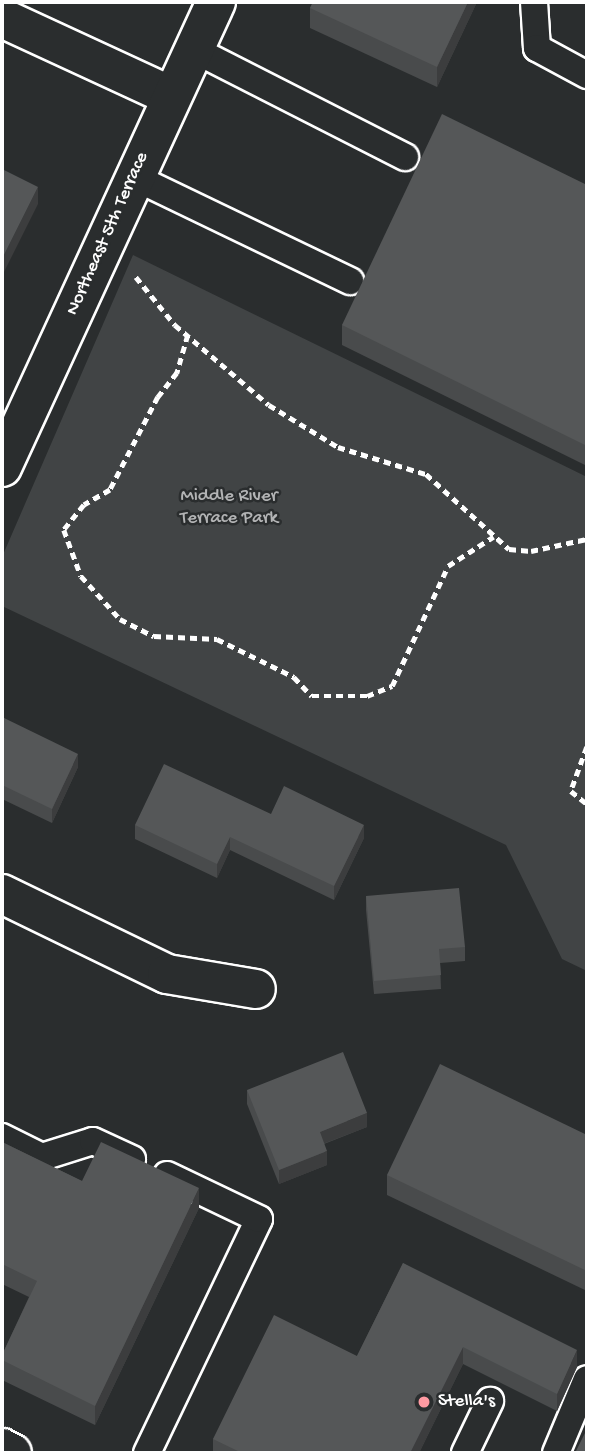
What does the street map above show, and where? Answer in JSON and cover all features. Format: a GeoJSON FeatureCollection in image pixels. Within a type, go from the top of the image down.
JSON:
{"type":"FeatureCollection","features":[{"type":"Feature","properties":{"kind":"street","name":"Northeast 5th Terrace"},"geometry":{"type":"LineString","coordinates":[[2,467],[170,96],[216,2]]}},
{"type":"Feature","properties":{"kind":"street"},"geometry":{"type":"LineString","coordinates":[[2,18],[170,96]]}},
{"type":"Feature","properties":{"kind":"street"},"geometry":{"type":"LineString","coordinates":[[2,894],[167,974],[256,989]]}},
{"type":"Feature","properties":{"kind":"street"},"geometry":{"type":"LineString","coordinates":[[2,1448],[12,1453]]}},
{"type":"Feature","properties":{"kind":"lane"},"geometry":{"type":"LineString","coordinates":[[534,2],[537,48],[587,75]]}},
{"type":"Feature","properties":{"kind":"lane"},"geometry":{"type":"LineString","coordinates":[[193,49],[405,157]]}},
{"type":"Feature","properties":{"kind":"lane"},"geometry":{"type":"LineString","coordinates":[[134,177],[350,281]]}},
{"type":"Feature","properties":{"kind":"lane"},"geometry":{"type":"LineString","coordinates":[[2,1137],[42,1157],[93,1141],[259,1219],[147,1453]]}},
{"type":"Feature","properties":{"kind":"lane"},"geometry":{"type":"LineString","coordinates":[[556,1453],[587,1379]]}},
{"type":"Feature","properties":{"kind":"lane"},"geometry":{"type":"LineString","coordinates":[[465,1453],[490,1401]]}},
{"type":"Feature","properties":{"kind":"path"},"geometry":{"type":"LineString","coordinates":[[109,232],[142,287],[188,335],[269,405],[338,447],[426,474],[509,549],[531,551],[587,539]]}},
{"type":"Feature","properties":{"kind":"path"},"geometry":{"type":"LineString","coordinates":[[188,335],[177,373],[158,397],[110,491],[84,505],[64,530],[81,576],[120,619],[154,636],[216,639],[294,677],[312,696],[367,696],[392,685],[449,566],[493,537]]}},
{"type":"Feature","properties":{"kind":"path"},"geometry":{"type":"LineString","coordinates":[[587,747],[571,791],[587,804]]}},
{"type":"Feature","properties":{"kind":"green space","name":"Middle River Terrace Park"},"geometry":{"type":"Polygon","coordinates":[[[133,255],[587,477],[587,971],[562,959],[506,845],[2,606],[2,557],[133,255]]]}},
{"type":"Feature","properties":{"kind":"building"},"geometry":{"type":"Polygon","coordinates":[[[313,2],[468,2],[437,67],[310,8],[313,2]]]}},
{"type":"Feature","properties":{"kind":"building"},"geometry":{"type":"Polygon","coordinates":[[[442,114],[587,185],[587,446],[342,325],[442,114]]]}},
{"type":"Feature","properties":{"kind":"building"},"geometry":{"type":"Polygon","coordinates":[[[2,169],[38,187],[2,259],[2,169]]]}},
{"type":"Feature","properties":{"kind":"building"},"geometry":{"type":"Polygon","coordinates":[[[2,717],[78,754],[52,809],[2,785],[2,717]]]}},
{"type":"Feature","properties":{"kind":"building"},"geometry":{"type":"Polygon","coordinates":[[[164,764],[271,814],[284,786],[364,825],[334,886],[230,837],[217,864],[135,825],[164,764]]]}},
{"type":"Feature","properties":{"kind":"building"},"geometry":{"type":"Polygon","coordinates":[[[459,888],[465,947],[439,949],[441,975],[374,981],[366,896],[459,888]]]}},
{"type":"Feature","properties":{"kind":"building"},"geometry":{"type":"Polygon","coordinates":[[[343,1052],[367,1113],[320,1132],[327,1151],[279,1170],[247,1090],[343,1052]]]}},
{"type":"Feature","properties":{"kind":"building"},"geometry":{"type":"Polygon","coordinates":[[[440,1064],[587,1135],[587,1271],[387,1175],[440,1064]]]}},
{"type":"Feature","properties":{"kind":"building"},"geometry":{"type":"Polygon","coordinates":[[[2,1142],[82,1181],[101,1142],[199,1188],[95,1406],[2,1360],[37,1281],[2,1264],[2,1142]]]}},
{"type":"Feature","properties":{"kind":"building"},"geometry":{"type":"Polygon","coordinates":[[[403,1263],[577,1350],[557,1394],[463,1347],[410,1453],[242,1453],[213,1439],[274,1315],[357,1356],[403,1263]]]}},
{"type":"Feature","properties":{"kind":"building"},"geometry":{"type":"Polygon","coordinates":[[[587,1429],[587,1453],[575,1453],[587,1429]]]}},
{"type":"Feature","properties":{"kind":"place","name":"Stella's"},"geometry":{"type":"Point","coordinates":[424,1402]}}]}
